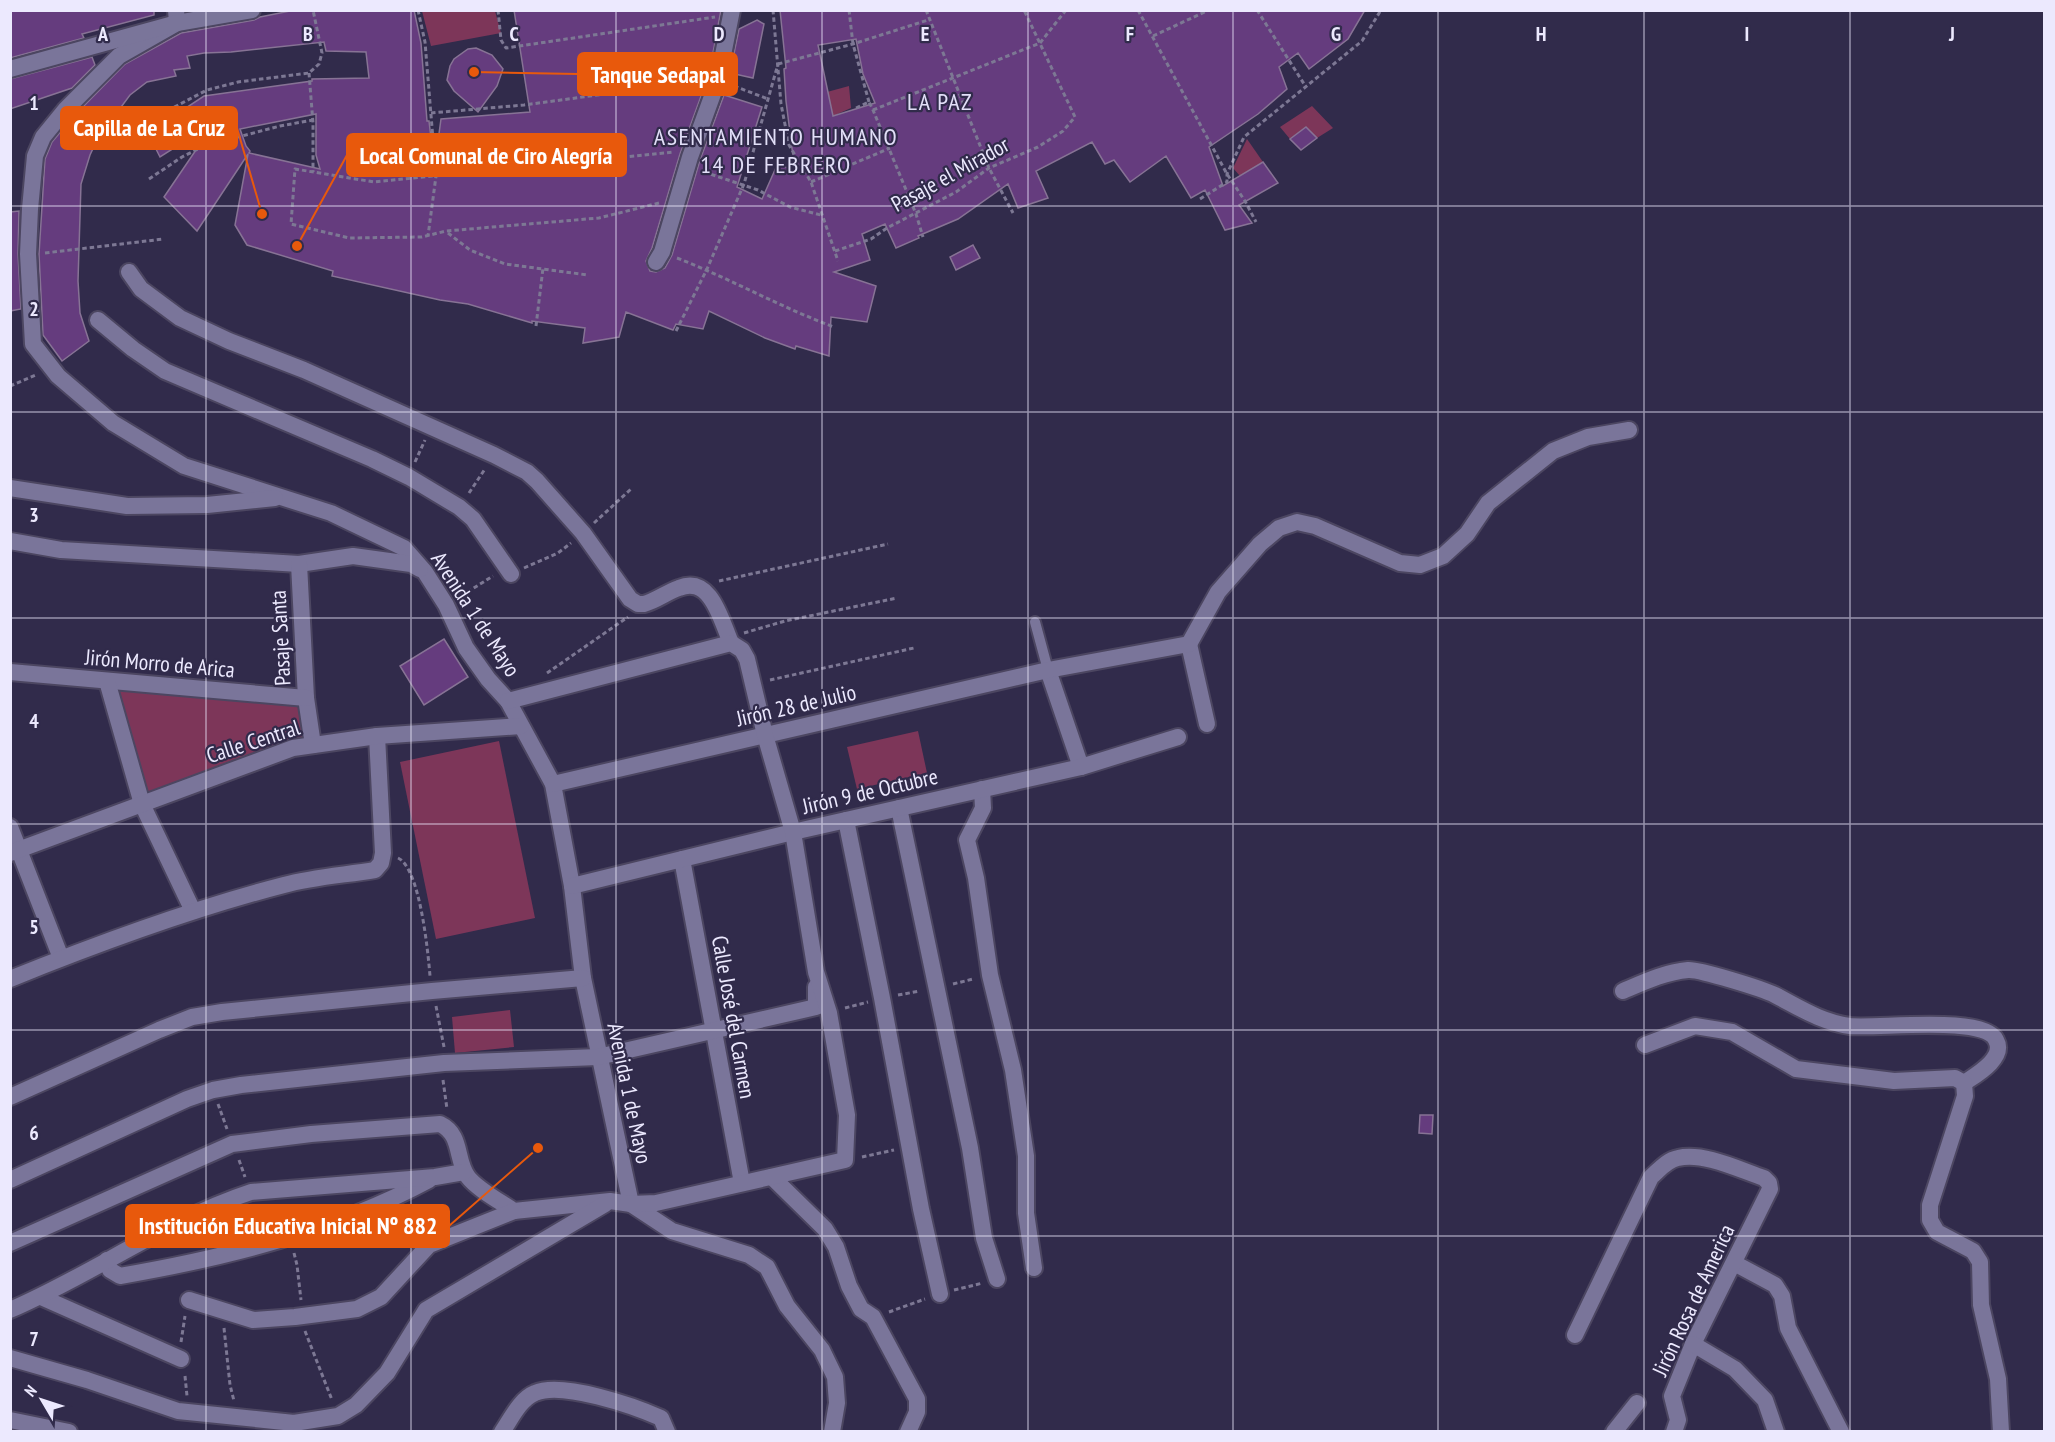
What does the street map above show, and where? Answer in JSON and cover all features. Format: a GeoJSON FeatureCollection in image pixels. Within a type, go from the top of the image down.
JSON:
{"type":"FeatureCollection","features":[{"type":"Feature","properties":{"kind":"street"},"geometry":{"type":"LineString","coordinates":[[10,69],[177,17],[252,10]]}},
{"type":"Feature","properties":{"kind":"street"},"geometry":{"type":"LineString","coordinates":[[659,257],[693,148],[718,80],[732,12]]}},
{"type":"Feature","properties":{"kind":"street","name":"Avenida 1 de Mayo"},"geometry":{"type":"LineString","coordinates":[[177,17],[119,56],[65,110],[43,137],[35,156],[31,181],[28,254],[33,344],[58,376],[113,423],[184,466],[331,513],[404,548],[425,572],[446,605],[466,648],[488,679],[508,701],[553,784],[572,886],[583,978],[631,1204]]}},
{"type":"Feature","properties":{"kind":"street"},"geometry":{"type":"LineString","coordinates":[[129,272],[146,294],[180,318],[229,341],[304,370],[520,468],[537,481],[583,533],[630,599],[638,604],[649,603],[680,588],[692,585],[701,588],[710,596],[730,640],[742,650],[747,659],[765,735],[793,832],[816,972],[829,1013],[847,1115],[845,1160],[656,1203],[631,1204],[610,1201],[514,1211],[429,1245],[381,1297],[357,1309],[299,1317],[253,1320],[189,1300]]}},
{"type":"Feature","properties":{"kind":"street"},"geometry":{"type":"LineString","coordinates":[[98,320],[133,349],[165,371],[372,459],[459,507],[473,519],[511,574]]}},
{"type":"Feature","properties":{"kind":"street"},"geometry":{"type":"LineString","coordinates":[[1206,724],[1189,644],[1218,591],[1260,544],[1279,528],[1297,522],[1315,526],[1390,560],[1420,565],[1443,556],[1467,534],[1488,503],[1553,451],[1588,437],[1629,430]]}},
{"type":"Feature","properties":{"kind":"street"},"geometry":{"type":"LineString","coordinates":[[10,488],[128,506],[207,505],[282,497]]}},
{"type":"Feature","properties":{"kind":"street"},"geometry":{"type":"LineString","coordinates":[[10,541],[61,550],[299,564],[353,556],[411,564],[425,572]]}},
{"type":"Feature","properties":{"kind":"street","name":"Pasaje Santa"},"geometry":{"type":"LineString","coordinates":[[299,564],[306,698],[313,745]]}},
{"type":"Feature","properties":{"kind":"street"},"geometry":{"type":"LineString","coordinates":[[508,701],[730,640]]}},
{"type":"Feature","properties":{"kind":"street","name":"Jirón 28 de Julio"},"geometry":{"type":"LineString","coordinates":[[553,784],[1048,670],[1189,644]]}},
{"type":"Feature","properties":{"kind":"street"},"geometry":{"type":"LineString","coordinates":[[1048,670],[1081,767]]}},
{"type":"Feature","properties":{"kind":"street","name":"Jirón Morro de Arica"},"geometry":{"type":"LineString","coordinates":[[10,672],[306,698]]}},
{"type":"Feature","properties":{"kind":"street"},"geometry":{"type":"LineString","coordinates":[[107,681],[142,804],[193,911]]}},
{"type":"Feature","properties":{"kind":"street","name":"Calle Central"},"geometry":{"type":"LineString","coordinates":[[15,851],[292,748],[376,736],[521,726]]}},
{"type":"Feature","properties":{"kind":"street"},"geometry":{"type":"LineString","coordinates":[[10,979],[61,958],[193,911],[286,884],[375,870],[381,864],[383,853],[376,736]]}},
{"type":"Feature","properties":{"kind":"street","name":"Jirón 9 de Octubre"},"geometry":{"type":"LineString","coordinates":[[572,886],[793,832],[1081,767],[1178,737]]}},
{"type":"Feature","properties":{"kind":"street"},"geometry":{"type":"LineString","coordinates":[[982,789],[983,808],[967,840],[976,878],[990,975],[1013,1070],[1026,1156],[1026,1213],[1034,1268]]}},
{"type":"Feature","properties":{"kind":"street"},"geometry":{"type":"LineString","coordinates":[[899,808],[970,1148],[984,1238],[997,1279]]}},
{"type":"Feature","properties":{"kind":"street"},"geometry":{"type":"LineString","coordinates":[[846,820],[921,1209],[940,1294]]}},
{"type":"Feature","properties":{"kind":"street"},"geometry":{"type":"LineString","coordinates":[[10,827],[15,851],[61,958]]}},
{"type":"Feature","properties":{"kind":"street","name":"Calle José del Carmen"},"geometry":{"type":"LineString","coordinates":[[682,859],[742,1183]]}},
{"type":"Feature","properties":{"kind":"street"},"geometry":{"type":"LineString","coordinates":[[1623,991],[1657,976],[1690,969],[1772,994],[1811,1016],[1851,1026],[1947,1025],[1977,1028],[1993,1034],[1998,1048],[1987,1066],[1964,1083]]}},
{"type":"Feature","properties":{"kind":"street"},"geometry":{"type":"LineString","coordinates":[[10,1180],[187,1099],[213,1090],[444,1063],[598,1057],[816,1007],[816,972]]}},
{"type":"Feature","properties":{"kind":"street"},"geometry":{"type":"LineString","coordinates":[[10,1097],[192,1017],[280,1006],[583,978]]}},
{"type":"Feature","properties":{"kind":"street"},"geometry":{"type":"LineString","coordinates":[[1645,1045],[1695,1026],[1732,1032],[1796,1070],[1894,1081],[1955,1078],[1964,1083]]}},
{"type":"Feature","properties":{"kind":"street"},"geometry":{"type":"LineString","coordinates":[[1964,1083],[1965,1096],[1930,1205],[1930,1220],[1937,1232],[1973,1251],[1980,1262],[1981,1305],[1998,1378],[2001,1431]]}},
{"type":"Feature","properties":{"kind":"street"},"geometry":{"type":"LineString","coordinates":[[10,1243],[232,1144],[311,1134],[440,1124],[450,1129],[464,1172],[470,1180],[514,1211]]}},
{"type":"Feature","properties":{"kind":"street","name":"Jirón Rosa de America"},"geometry":{"type":"LineString","coordinates":[[1575,1335],[1651,1177],[1664,1165],[1677,1158],[1701,1157],[1764,1178],[1769,1183],[1770,1189],[1693,1344],[1672,1396],[1676,1426]]}},
{"type":"Feature","properties":{"kind":"street"},"geometry":{"type":"LineString","coordinates":[[10,1310],[41,1297],[107,1260],[225,1201],[250,1192],[435,1177],[464,1172]]}},
{"type":"Feature","properties":{"kind":"street"},"geometry":{"type":"LineString","coordinates":[[107,1260],[110,1270],[120,1276],[165,1268],[270,1243],[392,1200],[435,1177]]}},
{"type":"Feature","properties":{"kind":"street"},"geometry":{"type":"LineString","coordinates":[[772,1177],[825,1229],[836,1248],[849,1286],[861,1309],[873,1317],[917,1399],[917,1412],[908,1431]]}},
{"type":"Feature","properties":{"kind":"street"},"geometry":{"type":"LineString","coordinates":[[10,1358],[87,1380],[178,1411],[294,1423],[338,1416],[356,1405],[387,1373],[426,1310],[610,1201]]}},
{"type":"Feature","properties":{"kind":"street"},"geometry":{"type":"LineString","coordinates":[[631,1204],[672,1231],[749,1255],[767,1267],[787,1306],[822,1350],[835,1377],[837,1403],[832,1431]]}},
{"type":"Feature","properties":{"kind":"street"},"geometry":{"type":"LineString","coordinates":[[1734,1263],[1774,1285],[1782,1296],[1788,1328],[1841,1431]]}},
{"type":"Feature","properties":{"kind":"street"},"geometry":{"type":"LineString","coordinates":[[41,1297],[181,1359]]}},
{"type":"Feature","properties":{"kind":"street"},"geometry":{"type":"LineString","coordinates":[[1693,1344],[1735,1369],[1765,1400],[1776,1431]]}},
{"type":"Feature","properties":{"kind":"street"},"geometry":{"type":"LineString","coordinates":[[502,1431],[525,1398],[535,1392],[548,1389],[596,1396],[664,1424]]}},
{"type":"Feature","properties":{"kind":"street"},"geometry":{"type":"LineString","coordinates":[[1614,1431],[1637,1403]]}},
{"type":"Feature","properties":{"kind":"street"},"geometry":{"type":"LineString","coordinates":[[10,1420],[69,1431]]}},
{"type":"Feature","properties":{"kind":"street"},"geometry":{"type":"LineString","coordinates":[[1676,1426],[1691,1431]]}},
{"type":"Feature","properties":{"kind":"lane"},"geometry":{"type":"LineString","coordinates":[[1035,622],[1048,670]]}},
{"type":"Feature","properties":{"kind":"path"},"geometry":{"type":"LineString","coordinates":[[161,114],[207,90],[238,82],[309,73],[319,64],[322,53],[313,10]]}},
{"type":"Feature","properties":{"kind":"path"},"geometry":{"type":"LineString","coordinates":[[418,10],[425,42],[436,176],[428,236]]}},
{"type":"Feature","properties":{"kind":"path"},"geometry":{"type":"LineString","coordinates":[[498,10],[501,40],[506,48],[732,12]]}},
{"type":"Feature","properties":{"kind":"path"},"geometry":{"type":"LineString","coordinates":[[773,10],[781,104],[789,145],[811,182],[838,261]]}},
{"type":"Feature","properties":{"kind":"path"},"geometry":{"type":"LineString","coordinates":[[849,10],[853,44],[869,102],[890,148],[923,237]]}},
{"type":"Feature","properties":{"kind":"path"},"geometry":{"type":"LineString","coordinates":[[926,10],[928,20],[989,168],[1013,213]]}},
{"type":"Feature","properties":{"kind":"path"},"geometry":{"type":"LineString","coordinates":[[1024,10],[1040,43]]}},
{"type":"Feature","properties":{"kind":"path"},"geometry":{"type":"LineString","coordinates":[[873,110],[1040,43],[1066,10]]}},
{"type":"Feature","properties":{"kind":"path"},"geometry":{"type":"LineString","coordinates":[[1138,10],[1227,174],[1256,222]]}},
{"type":"Feature","properties":{"kind":"path"},"geometry":{"type":"LineString","coordinates":[[1153,36],[1209,10]]}},
{"type":"Feature","properties":{"kind":"path"},"geometry":{"type":"LineString","coordinates":[[1257,10],[1306,87]]}},
{"type":"Feature","properties":{"kind":"path"},"geometry":{"type":"LineString","coordinates":[[1200,199],[1227,182],[1227,174],[1244,137],[1362,41],[1381,10]]}},
{"type":"Feature","properties":{"kind":"path"},"geometry":{"type":"LineString","coordinates":[[778,64],[853,44],[928,20]]}},
{"type":"Feature","properties":{"kind":"path","name":"Pasaje el Mirador"},"geometry":{"type":"LineString","coordinates":[[835,251],[871,239],[886,228],[956,192],[989,168],[1038,147],[1063,131],[1075,117],[1040,43]]}},
{"type":"Feature","properties":{"kind":"path"},"geometry":{"type":"LineString","coordinates":[[676,331],[707,269],[744,184],[778,64]]}},
{"type":"Feature","properties":{"kind":"path"},"geometry":{"type":"LineString","coordinates":[[309,73],[313,120],[313,172]]}},
{"type":"Feature","properties":{"kind":"path"},"geometry":{"type":"LineString","coordinates":[[430,113],[524,105],[718,80],[768,99]]}},
{"type":"Feature","properties":{"kind":"path"},"geometry":{"type":"LineString","coordinates":[[855,108],[869,102]]}},
{"type":"Feature","properties":{"kind":"path"},"geometry":{"type":"LineString","coordinates":[[149,179],[182,157],[204,146],[280,126],[313,120]]}},
{"type":"Feature","properties":{"kind":"path"},"geometry":{"type":"LineString","coordinates":[[680,192],[646,207],[599,218],[446,231],[428,236],[349,237],[291,224],[295,169],[375,182],[654,155],[693,148]]}},
{"type":"Feature","properties":{"kind":"path"},"geometry":{"type":"LineString","coordinates":[[811,182],[890,148]]}},
{"type":"Feature","properties":{"kind":"path"},"geometry":{"type":"LineString","coordinates":[[688,167],[744,184],[790,207],[822,215]]}},
{"type":"Feature","properties":{"kind":"path"},"geometry":{"type":"LineString","coordinates":[[446,231],[470,250],[505,264],[588,274]]}},
{"type":"Feature","properties":{"kind":"path"},"geometry":{"type":"LineString","coordinates":[[28,254],[164,239]]}},
{"type":"Feature","properties":{"kind":"path"},"geometry":{"type":"LineString","coordinates":[[659,257],[707,269],[777,304],[834,327]]}},
{"type":"Feature","properties":{"kind":"path"},"geometry":{"type":"LineString","coordinates":[[536,326],[543,268]]}},
{"type":"Feature","properties":{"kind":"path"},"geometry":{"type":"LineString","coordinates":[[10,386],[51,368]]}},
{"type":"Feature","properties":{"kind":"path"},"geometry":{"type":"LineString","coordinates":[[408,477],[431,428]]}},
{"type":"Feature","properties":{"kind":"path"},"geometry":{"type":"LineString","coordinates":[[459,507],[494,455]]}},
{"type":"Feature","properties":{"kind":"path"},"geometry":{"type":"LineString","coordinates":[[446,605],[500,573],[511,574],[558,553],[631,489]]}},
{"type":"Feature","properties":{"kind":"path"},"geometry":{"type":"LineString","coordinates":[[701,588],[720,581],[888,544]]}},
{"type":"Feature","properties":{"kind":"path"},"geometry":{"type":"LineString","coordinates":[[730,640],[785,621],[897,598]]}},
{"type":"Feature","properties":{"kind":"path"},"geometry":{"type":"LineString","coordinates":[[545,674],[627,618],[638,604]]}},
{"type":"Feature","properties":{"kind":"path"},"geometry":{"type":"LineString","coordinates":[[753,684],[914,648]]}},
{"type":"Feature","properties":{"kind":"path"},"geometry":{"type":"LineString","coordinates":[[829,1013],[882,998],[990,975]]}},
{"type":"Feature","properties":{"kind":"path"},"geometry":{"type":"LineString","coordinates":[[213,1090],[270,1243]]}},
{"type":"Feature","properties":{"kind":"path"},"geometry":{"type":"LineString","coordinates":[[845,1160],[910,1147]]}},
{"type":"Feature","properties":{"kind":"path"},"geometry":{"type":"LineString","coordinates":[[289,1237],[297,1265],[299,1317],[338,1416]]}},
{"type":"Feature","properties":{"kind":"path"},"geometry":{"type":"LineString","coordinates":[[225,1311],[224,1334],[230,1385],[238,1416]]}},
{"type":"Feature","properties":{"kind":"shaded area"},"geometry":{"type":"Polygon","coordinates":[[[422,11],[495,11],[501,33],[431,46],[422,11]]]}},
{"type":"Feature","properties":{"kind":"shaded area"},"geometry":{"type":"Polygon","coordinates":[[[849,86],[851,108],[833,116],[827,92],[849,86]]]}},
{"type":"Feature","properties":{"kind":"shaded area"},"geometry":{"type":"Polygon","coordinates":[[[1312,106],[1333,128],[1317,138],[1306,127],[1290,139],[1280,127],[1312,106]]]}},
{"type":"Feature","properties":{"kind":"shaded area"},"geometry":{"type":"Polygon","coordinates":[[[1247,139],[1263,162],[1240,176],[1233,168],[1247,139]]]}},
{"type":"Feature","properties":{"kind":"shaded area"},"geometry":{"type":"Polygon","coordinates":[[[115,688],[301,704],[304,738],[148,793],[115,688]]]}},
{"type":"Feature","properties":{"kind":"shaded area"},"geometry":{"type":"Polygon","coordinates":[[[918,731],[927,773],[857,789],[847,747],[918,731]]]}},
{"type":"Feature","properties":{"kind":"shaded area"},"geometry":{"type":"Polygon","coordinates":[[[499,741],[535,918],[436,939],[400,762],[499,741]]]}},
{"type":"Feature","properties":{"kind":"shaded area"},"geometry":{"type":"Polygon","coordinates":[[[510,1010],[514,1047],[455,1053],[452,1017],[510,1010]]]}},
{"type":"Feature","properties":{"kind":"building"},"geometry":{"type":"Polygon","coordinates":[[[10,10],[154,10],[154,15],[82,34],[84,38],[10,58],[10,10]]]}},
{"type":"Feature","properties":{"kind":"building"},"geometry":{"type":"Polygon","coordinates":[[[295,10],[414,10],[421,43],[427,121],[429,121],[433,156],[436,156],[441,119],[530,112],[514,10],[721,10],[710,69],[676,62],[672,78],[704,88],[646,261],[650,271],[656,272],[665,268],[672,255],[700,160],[724,95],[762,107],[737,187],[762,199],[778,163],[795,172],[786,101],[784,69],[786,68],[780,10],[1365,10],[1348,39],[1309,69],[1298,53],[1279,67],[1287,89],[1258,114],[1209,147],[1223,186],[1263,162],[1278,183],[1239,205],[1252,223],[1225,230],[1205,190],[1191,198],[1166,156],[1130,182],[1114,160],[1105,164],[1092,142],[1036,171],[1048,198],[1018,208],[1008,184],[958,219],[896,248],[885,224],[862,234],[870,260],[834,272],[876,286],[867,322],[831,317],[829,356],[796,346],[795,349],[765,338],[709,311],[703,329],[676,324],[673,330],[626,312],[619,337],[583,343],[585,328],[532,321],[532,323],[468,304],[332,276],[333,271],[247,245],[235,225],[248,154],[197,231],[164,197],[215,122],[160,157],[153,143],[163,123],[204,96],[312,81],[312,79],[369,78],[366,52],[326,51],[324,42],[187,56],[190,68],[174,70],[176,76],[147,82],[130,95],[98,138],[90,155],[81,184],[78,281],[80,313],[89,341],[62,361],[43,335],[39,254],[45,159],[52,142],[125,64],[181,33],[295,10]],[[856,39],[818,45],[833,116],[875,103],[863,74],[856,39]],[[316,114],[240,129],[249,153],[320,169],[316,155],[316,114]]]}},
{"type":"Feature","properties":{"kind":"building"},"geometry":{"type":"Polygon","coordinates":[[[757,20],[764,24],[753,78],[730,73],[739,29],[757,20]]]}},
{"type":"Feature","properties":{"kind":"building"},"geometry":{"type":"Polygon","coordinates":[[[476,48],[492,55],[503,69],[497,86],[478,112],[454,91],[447,80],[454,59],[468,49],[476,48]]]}},
{"type":"Feature","properties":{"kind":"building"},"geometry":{"type":"Polygon","coordinates":[[[92,57],[95,65],[72,88],[10,109],[10,79],[92,57]]]}},
{"type":"Feature","properties":{"kind":"building"},"geometry":{"type":"Polygon","coordinates":[[[1306,127],[1317,138],[1301,150],[1290,139],[1306,127]]]}},
{"type":"Feature","properties":{"kind":"building"},"geometry":{"type":"Polygon","coordinates":[[[19,211],[18,254],[21,309],[10,311],[10,212],[19,211]]]}},
{"type":"Feature","properties":{"kind":"building"},"geometry":{"type":"Polygon","coordinates":[[[973,245],[980,258],[956,270],[950,257],[973,245]]]}},
{"type":"Feature","properties":{"kind":"building"},"geometry":{"type":"Polygon","coordinates":[[[444,639],[468,677],[424,705],[400,666],[444,639]]]}},
{"type":"Feature","properties":{"kind":"building"},"geometry":{"type":"Polygon","coordinates":[[[1420,1115],[1433,1115],[1432,1134],[1419,1133],[1420,1115]]]}},
{"type":"Feature","properties":{"kind":"place","name":"Tanque Sedapal"},"geometry":{"type":"Point","coordinates":[474,72]}},
{"type":"Feature","properties":{"kind":"place","name":"Capilla de La Cruz"},"geometry":{"type":"Point","coordinates":[262,214]}},
{"type":"Feature","properties":{"kind":"place","name":"Local Comunal de Ciro Alegría"},"geometry":{"type":"Point","coordinates":[297,246]}},
{"type":"Feature","properties":{"kind":"place","name":"Institución Educativa Inicial Nº 882"},"geometry":{"type":"Point","coordinates":[538,1148]}},
{"type":"Feature","properties":{"kind":"district","name":"LA PAZ"},"geometry":{"type":"Point","coordinates":[940,102]}},
{"type":"Feature","properties":{"kind":"district","name":"ASENTAMIENTO HUMANO 14 DE FEBRERO"},"geometry":{"type":"Point","coordinates":[776,151]}}]}
